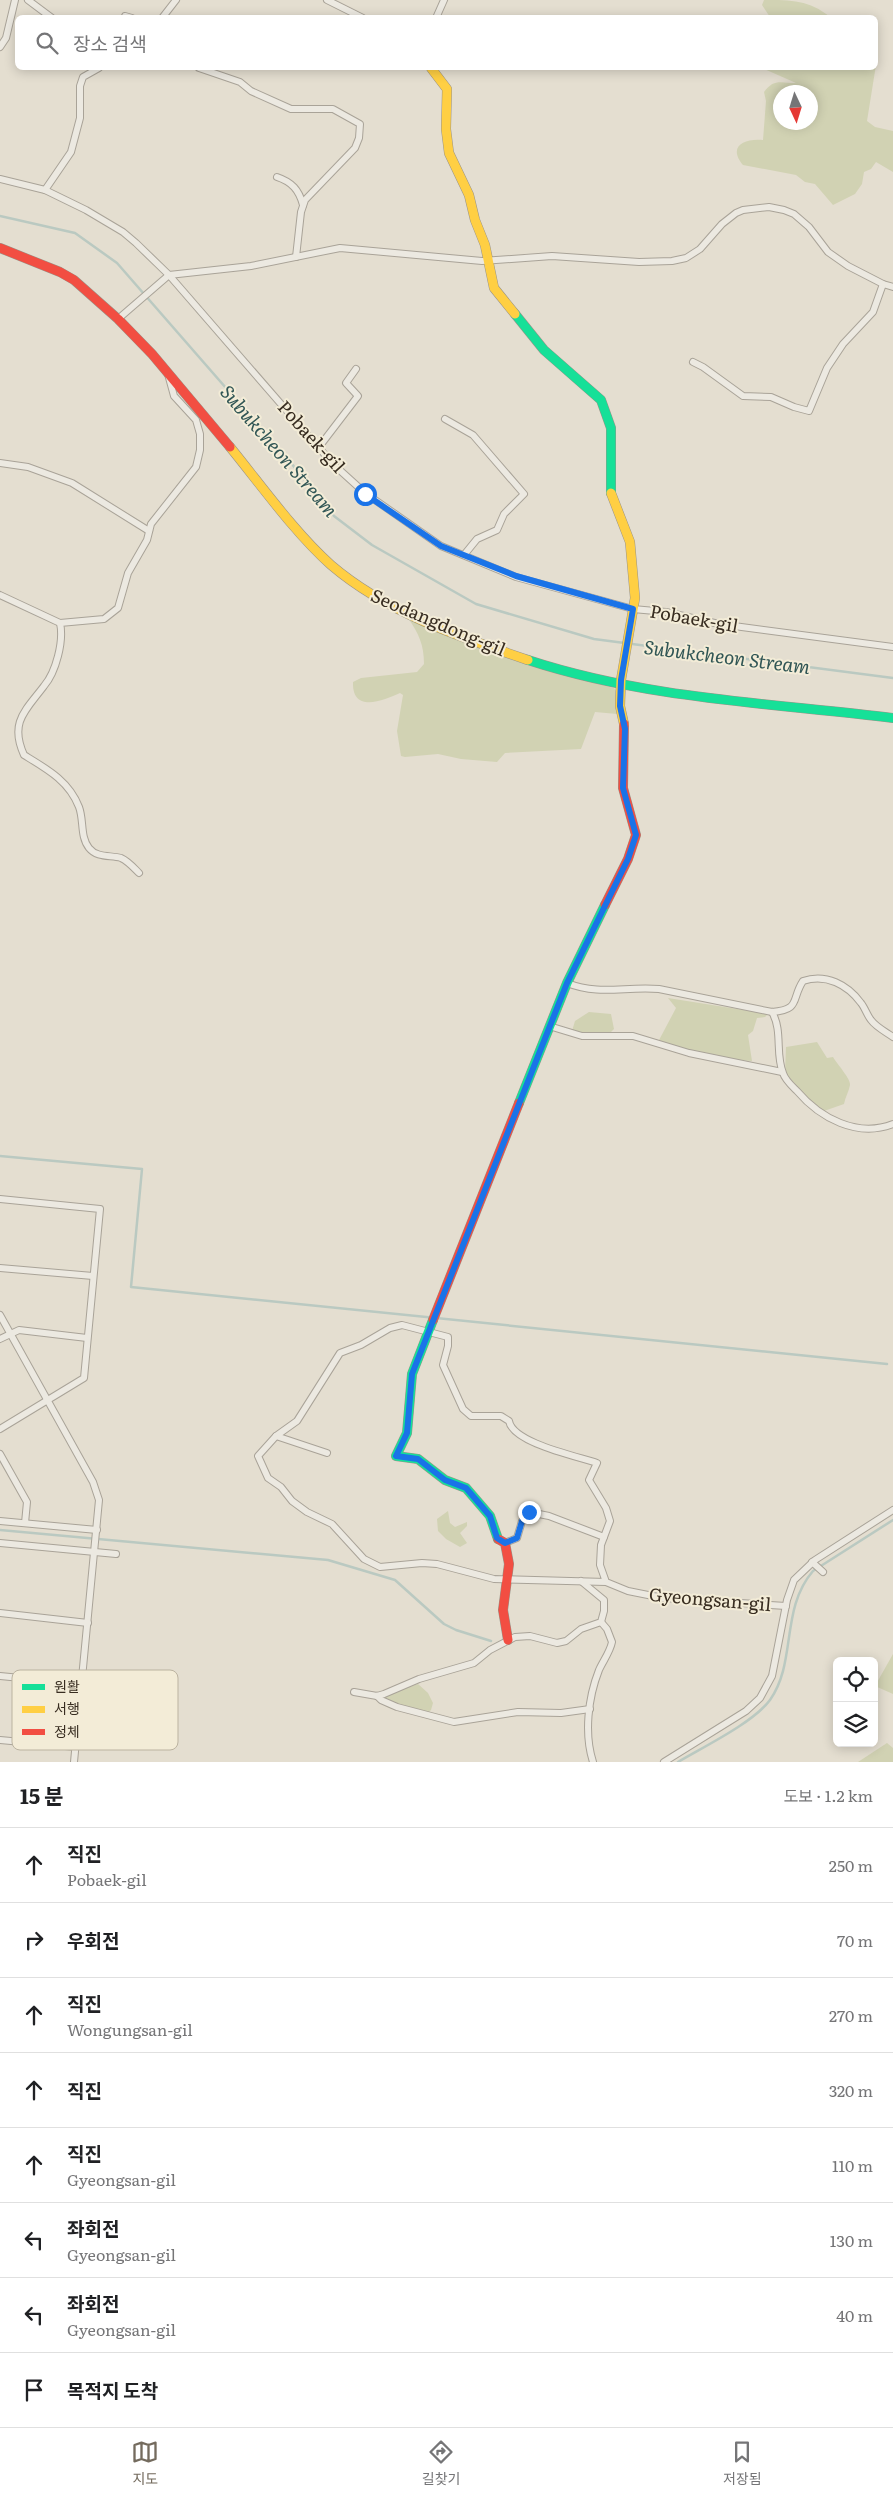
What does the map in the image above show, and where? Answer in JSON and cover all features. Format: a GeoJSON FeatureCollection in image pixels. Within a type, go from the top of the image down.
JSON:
{"type":"FeatureCollection","features":[{"type":"Feature","properties":{"kind":"street"},"geometry":{"type":"LineString","coordinates":[[0,48],[6,38],[15,0]]}},
{"type":"Feature","properties":{"kind":"street"},"geometry":{"type":"LineString","coordinates":[[28,0],[48,15]]}},
{"type":"Feature","properties":{"kind":"street"},"geometry":{"type":"LineString","coordinates":[[164,15],[176,0]]}},
{"type":"Feature","properties":{"kind":"street"},"geometry":{"type":"LineString","coordinates":[[327,0],[358,15]]}},
{"type":"Feature","properties":{"kind":"street"},"geometry":{"type":"LineString","coordinates":[[437,15],[444,0]]}},
{"type":"Feature","properties":{"kind":"street"},"geometry":{"type":"LineString","coordinates":[[45,190],[71,152],[80,118],[80,86],[83,77],[95,70]]}},
{"type":"Feature","properties":{"kind":"street"},"geometry":{"type":"LineString","coordinates":[[205,70],[240,82],[251,91],[291,109],[333,109],[360,124],[355,148],[309,195],[303,205]]}},
{"type":"Feature","properties":{"kind":"street"},"geometry":{"type":"LineString","coordinates":[[433,70],[447,88],[446,129],[449,153],[469,195],[476,224],[485,245],[492,282],[498,294],[544,350],[594,392],[606,408],[611,428],[611,495],[630,542],[635,598],[621,683],[620,706],[625,729],[623,788],[636,835],[628,859],[567,983],[549,1026],[412,1374],[407,1433],[396,1456],[418,1459],[445,1480],[466,1488],[490,1516],[497,1538],[505,1543],[510,1564],[506,1580],[503,1610],[508,1640]]}},
{"type":"Feature","properties":{"kind":"street"},"geometry":{"type":"LineString","coordinates":[[278,177],[293,184],[300,193],[303,205],[296,257]]}},
{"type":"Feature","properties":{"kind":"street","name":"Pobaek-gil"},"geometry":{"type":"LineString","coordinates":[[0,179],[45,190],[123,232],[166,277],[333,464],[365,494],[441,546],[516,576],[633,612],[666,612],[747,628],[893,646]]}},
{"type":"Feature","properties":{"kind":"street"},"geometry":{"type":"LineString","coordinates":[[118,319],[166,277],[251,266],[350,248],[408,256],[487,261],[552,256],[639,262],[672,261],[686,258],[700,249],[722,224],[736,213],[743,210],[769,207],[784,210],[804,221],[828,252],[848,266],[883,284],[893,287]]}},
{"type":"Feature","properties":{"kind":"street","name":"Seodangdong-gil"},"geometry":{"type":"LineString","coordinates":[[0,248],[60,272],[74,280],[118,319],[168,374],[313,547],[334,570],[364,592],[423,621],[495,649],[543,665],[621,683],[738,703],[893,718]]}},
{"type":"Feature","properties":{"kind":"street"},"geometry":{"type":"LineString","coordinates":[[693,362],[745,397],[767,396],[810,411],[828,368],[843,344],[874,312],[883,284]]}},
{"type":"Feature","properties":{"kind":"street"},"geometry":{"type":"LineString","coordinates":[[319,447],[358,396],[346,383],[356,369]]}},
{"type":"Feature","properties":{"kind":"street"},"geometry":{"type":"LineString","coordinates":[[0,595],[60,623],[92,621],[112,615],[118,608],[128,573],[147,540],[156,516],[196,467],[200,450],[200,434],[196,420],[174,396],[168,374]]}},
{"type":"Feature","properties":{"kind":"street"},"geometry":{"type":"LineString","coordinates":[[445,419],[473,435],[524,494],[504,514],[497,530],[477,539],[464,555]]}},
{"type":"Feature","properties":{"kind":"street"},"geometry":{"type":"LineString","coordinates":[[0,463],[28,467],[72,483],[149,531]]}},
{"type":"Feature","properties":{"kind":"street"},"geometry":{"type":"LineString","coordinates":[[60,623],[59,646],[54,667],[44,686],[35,695],[21,718],[19,742],[24,755],[53,772],[71,794],[79,808],[83,837],[87,846],[94,853],[123,859],[139,872]]}},
{"type":"Feature","properties":{"kind":"street"},"geometry":{"type":"LineString","coordinates":[[567,983],[584,989],[598,991],[640,988],[659,990],[772,1012],[785,1010],[794,1005],[803,981],[810,979],[835,981],[851,991],[872,1021],[893,1037]]}},
{"type":"Feature","properties":{"kind":"street"},"geometry":{"type":"LineString","coordinates":[[772,1012],[778,1030],[782,1072],[820,1114],[832,1121],[874,1128],[893,1124]]}},
{"type":"Feature","properties":{"kind":"street"},"geometry":{"type":"LineString","coordinates":[[549,1026],[582,1036],[633,1036],[689,1053],[782,1072]]}},
{"type":"Feature","properties":{"kind":"street"},"geometry":{"type":"LineString","coordinates":[[0,1199],[100,1209],[84,1378],[0,1429]]}},
{"type":"Feature","properties":{"kind":"street"},"geometry":{"type":"LineString","coordinates":[[0,1268],[93,1276]]}},
{"type":"Feature","properties":{"kind":"street"},"geometry":{"type":"LineString","coordinates":[[0,1315],[93,1482],[98,1500],[97,1530],[83,1670]]}},
{"type":"Feature","properties":{"kind":"street","name":"Gyeongsan-gil"},"geometry":{"type":"LineString","coordinates":[[606,1582],[600,1565],[604,1537],[610,1521],[606,1508],[589,1480],[597,1463],[523,1439],[510,1428],[509,1421],[501,1416],[471,1416],[463,1409],[443,1365],[448,1346],[448,1337],[433,1323],[402,1324],[390,1328],[361,1345],[340,1353],[297,1421],[276,1436],[258,1456],[268,1478],[306,1512],[332,1524],[364,1559],[384,1568],[422,1563],[494,1579],[606,1582],[628,1591],[663,1598],[786,1606]]}},
{"type":"Feature","properties":{"kind":"street"},"geometry":{"type":"LineString","coordinates":[[0,1339],[19,1330],[87,1338]]}},
{"type":"Feature","properties":{"kind":"street"},"geometry":{"type":"LineString","coordinates":[[276,1436],[328,1453]]}},
{"type":"Feature","properties":{"kind":"street"},"geometry":{"type":"LineString","coordinates":[[0,1454],[27,1502],[25,1523]]}},
{"type":"Feature","properties":{"kind":"street"},"geometry":{"type":"LineString","coordinates":[[664,1762],[746,1711],[760,1698],[772,1676],[786,1606],[794,1580],[813,1563],[893,1510]]}},
{"type":"Feature","properties":{"kind":"street"},"geometry":{"type":"LineString","coordinates":[[505,1543],[517,1538],[522,1521],[529,1512],[549,1516],[604,1537]]}},
{"type":"Feature","properties":{"kind":"street"},"geometry":{"type":"LineString","coordinates":[[0,1521],[97,1530]]}},
{"type":"Feature","properties":{"kind":"street"},"geometry":{"type":"LineString","coordinates":[[0,1543],[116,1554]]}},
{"type":"Feature","properties":{"kind":"street"},"geometry":{"type":"LineString","coordinates":[[813,1563],[823,1572]]}},
{"type":"Feature","properties":{"kind":"street"},"geometry":{"type":"LineString","coordinates":[[582,1581],[604,1600],[601,1622]]}},
{"type":"Feature","properties":{"kind":"street"},"geometry":{"type":"LineString","coordinates":[[0,1613],[88,1622]]}},
{"type":"Feature","properties":{"kind":"street"},"geometry":{"type":"LineString","coordinates":[[354,1692],[377,1696],[419,1680],[474,1663],[508,1640],[530,1636],[557,1644],[566,1641],[581,1629],[601,1622]]}},
{"type":"Feature","properties":{"kind":"street"},"geometry":{"type":"LineString","coordinates":[[593,1762],[588,1744],[590,1709],[599,1672],[612,1642],[608,1629],[601,1622]]}},
{"type":"Feature","properties":{"kind":"street"},"geometry":{"type":"LineString","coordinates":[[377,1696],[396,1707],[454,1722],[518,1712],[561,1713],[590,1709]]}},
{"type":"Feature","properties":{"kind":"green space"},"geometry":{"type":"Polygon","coordinates":[[[764,0],[800,2],[815,7],[827,15],[769,15],[762,5],[764,0]]]}},
{"type":"Feature","properties":{"kind":"green space"},"geometry":{"type":"Polygon","coordinates":[[[767,70],[876,70],[867,121],[875,127],[893,131],[893,172],[876,162],[871,169],[864,172],[862,184],[855,194],[833,205],[815,184],[805,182],[796,175],[743,165],[737,153],[740,145],[750,140],[763,140],[766,101],[764,92],[771,85],[782,82],[796,83],[767,70]]]}},
{"type":"Feature","properties":{"kind":"green space"},"geometry":{"type":"Polygon","coordinates":[[[408,618],[547,670],[614,688],[618,694],[617,714],[595,712],[581,749],[505,753],[497,762],[461,759],[438,754],[401,756],[397,731],[403,695],[400,693],[378,701],[363,701],[354,692],[353,682],[361,678],[417,672],[424,664],[420,640],[408,618]]]}},
{"type":"Feature","properties":{"kind":"green space"},"geometry":{"type":"Polygon","coordinates":[[[668,998],[768,1014],[765,1017],[757,1018],[753,1031],[748,1035],[752,1061],[728,1060],[658,1042],[676,1008],[668,998]]]}},
{"type":"Feature","properties":{"kind":"green space"},"geometry":{"type":"Polygon","coordinates":[[[589,1012],[611,1014],[614,1029],[609,1034],[596,1035],[572,1031],[575,1021],[589,1012]]]}},
{"type":"Feature","properties":{"kind":"green space"},"geometry":{"type":"Polygon","coordinates":[[[817,1042],[827,1058],[833,1057],[850,1082],[844,1104],[824,1111],[812,1103],[785,1073],[786,1047],[817,1042]]]}},
{"type":"Feature","properties":{"kind":"green space"},"geometry":{"type":"Polygon","coordinates":[[[448,1511],[450,1523],[455,1527],[467,1522],[467,1526],[460,1533],[467,1543],[460,1547],[446,1539],[438,1531],[437,1519],[448,1511]]]}},
{"type":"Feature","properties":{"kind":"green space"},"geometry":{"type":"Polygon","coordinates":[[[893,1654],[893,1694],[878,1687],[878,1681],[893,1654]]]}},
{"type":"Feature","properties":{"kind":"green space"},"geometry":{"type":"Polygon","coordinates":[[[418,1684],[428,1693],[433,1703],[431,1710],[424,1717],[389,1708],[380,1703],[384,1696],[418,1684]]]}},
{"type":"Feature","properties":{"kind":"green space"},"geometry":{"type":"Polygon","coordinates":[[[887,1743],[893,1748],[893,1762],[858,1762],[887,1743]]]}},
{"type":"Feature","properties":{"kind":"waterway","name":"Subukcheon Stream"},"geometry":{"type":"LineString","coordinates":[[0,216],[75,233],[117,263],[287,458],[334,516],[372,545],[476,604],[594,639],[893,678]]}},
{"type":"Feature","properties":{"kind":"waterway"},"geometry":{"type":"LineString","coordinates":[[0,1156],[142,1169],[131,1287],[887,1364]]}},
{"type":"Feature","properties":{"kind":"waterway"},"geometry":{"type":"LineString","coordinates":[[678,1762],[740,1726],[762,1709],[770,1700],[778,1685],[783,1669],[796,1602],[803,1586],[813,1571],[893,1520]]}},
{"type":"Feature","properties":{"kind":"waterway"},"geometry":{"type":"LineString","coordinates":[[0,1530],[328,1560],[395,1580],[444,1624],[456,1630],[491,1641]]}},
{"type":"Feature","properties":{"kind":"traffic: fast"},"geometry":{"type":"LineString","coordinates":[[515,314],[544,350],[601,400],[611,428],[611,493]]}},
{"type":"Feature","properties":{"kind":"traffic: fast"},"geometry":{"type":"LineString","coordinates":[[528,660],[573,673],[663,692],[893,718]]}},
{"type":"Feature","properties":{"kind":"traffic: fast"},"geometry":{"type":"LineString","coordinates":[[519,1103],[567,983],[605,905]]}},
{"type":"Feature","properties":{"kind":"traffic: fast"},"geometry":{"type":"LineString","coordinates":[[433,1320],[412,1374],[407,1433],[396,1456],[418,1459],[445,1480],[466,1488],[490,1516],[498,1539]]}},
{"type":"Feature","properties":{"kind":"traffic: slow"},"geometry":{"type":"LineString","coordinates":[[433,70],[447,89],[446,129],[449,153],[469,195],[475,220],[485,245],[494,288],[515,314]]}},
{"type":"Feature","properties":{"kind":"traffic: slow"},"geometry":{"type":"LineString","coordinates":[[230,447],[304,538],[331,565],[353,582],[376,597],[425,622],[528,660]]}},
{"type":"Feature","properties":{"kind":"traffic: slow"},"geometry":{"type":"LineString","coordinates":[[611,493],[630,542],[635,598],[621,680],[620,706],[624,724]]}},
{"type":"Feature","properties":{"kind":"traffic: jam"},"geometry":{"type":"LineString","coordinates":[[0,248],[60,272],[74,280],[118,319],[152,354],[230,447]]}},
{"type":"Feature","properties":{"kind":"traffic: jam"},"geometry":{"type":"LineString","coordinates":[[605,905],[628,859],[636,835],[623,788],[624,724]]}},
{"type":"Feature","properties":{"kind":"traffic: jam"},"geometry":{"type":"LineString","coordinates":[[433,1320],[519,1103]]}},
{"type":"Feature","properties":{"kind":"traffic: jam"},"geometry":{"type":"LineString","coordinates":[[498,1539],[505,1543],[509,1564],[503,1610],[508,1640]]}},
{"type":"Feature","properties":{"kind":"route"},"geometry":{"type":"LineString","coordinates":[[365,494],[441,546],[516,576],[633,609],[621,680],[620,706],[625,729],[623,788],[636,835],[628,859],[567,983],[549,1026],[437,1315],[412,1374],[407,1433],[396,1456],[418,1459],[445,1480],[466,1488],[490,1516],[497,1538],[505,1543],[517,1538],[522,1521],[529,1512]]}}]}
